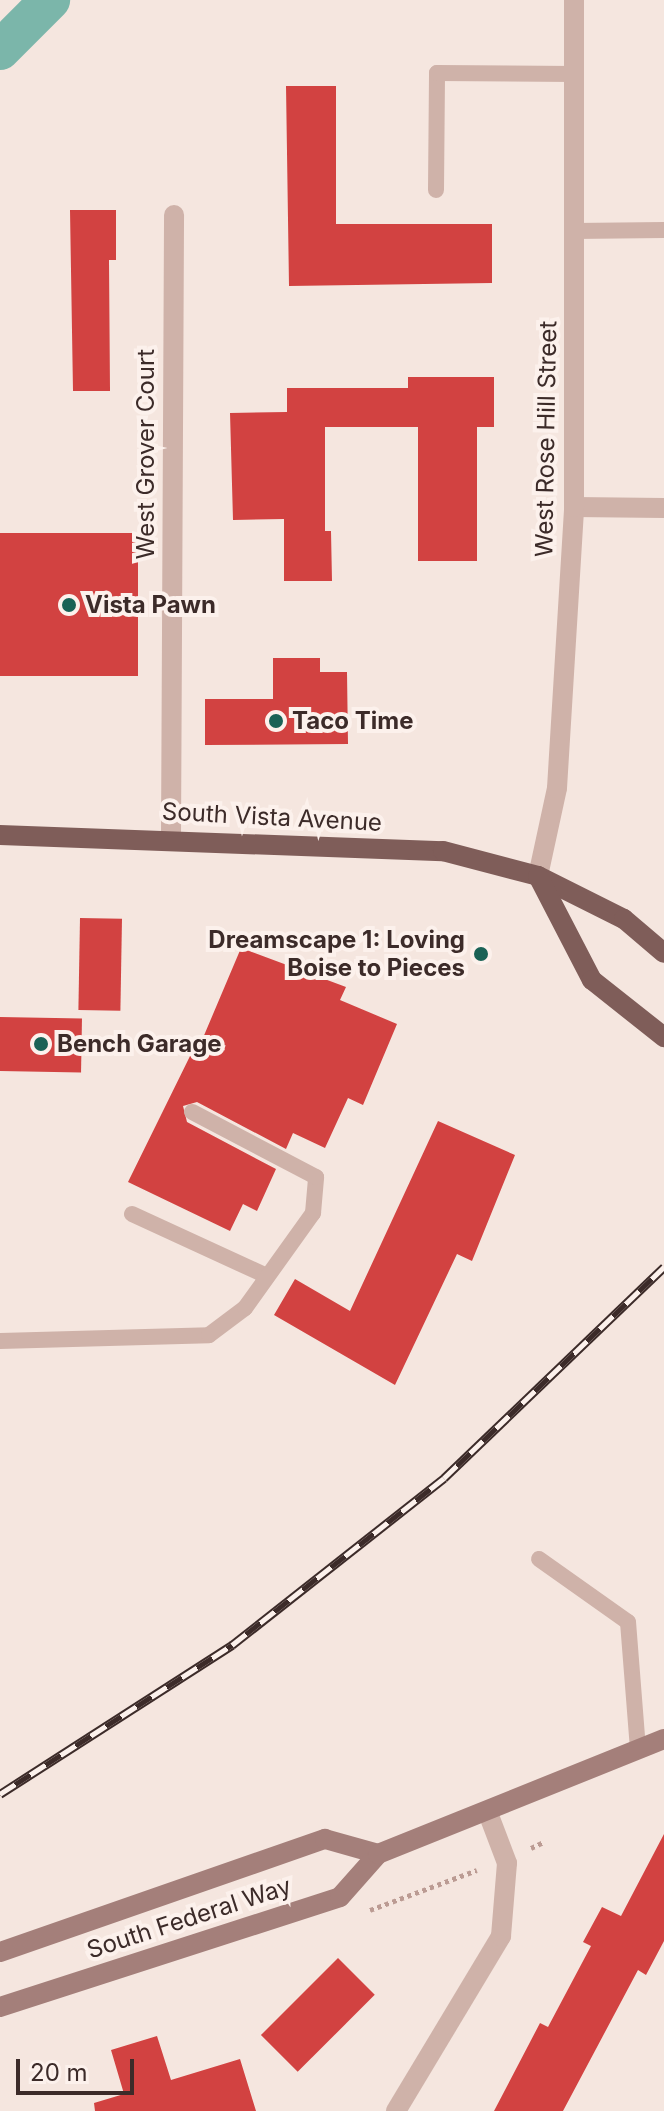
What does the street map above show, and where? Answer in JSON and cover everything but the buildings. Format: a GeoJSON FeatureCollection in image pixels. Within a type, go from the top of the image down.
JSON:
{"type":"FeatureCollection","features":[{"type":"Feature","properties":{"kind":"main road","name":"South Vista Avenue"},"geometry":{"type":"LineString","coordinates":[[0,835],[171,837],[443,851],[538,876],[624,919],[664,953]]}},
{"type":"Feature","properties":{"kind":"main road"},"geometry":{"type":"LineString","coordinates":[[538,876],[592,980],[664,1037]]}},
{"type":"Feature","properties":{"kind":"main road","name":"South Federal Way"},"geometry":{"type":"LineString","coordinates":[[0,2007],[340,1897],[378,1854],[488,1813],[664,1739]]}},
{"type":"Feature","properties":{"kind":"main road","name":"South Federal Way"},"geometry":{"type":"LineString","coordinates":[[0,1952],[325,1839],[378,1854]]}},
{"type":"Feature","properties":{"kind":"street","name":"West Rose Hill Street"},"geometry":{"type":"LineString","coordinates":[[538,876],[557,788],[574,507],[574,0]]}},
{"type":"Feature","properties":{"kind":"street","name":"West Grover Court"},"geometry":{"type":"LineString","coordinates":[[171,837],[174,215]]}},
{"type":"Feature","properties":{"kind":"street"},"geometry":{"type":"LineString","coordinates":[[574,507],[664,508]]}},
{"type":"Feature","properties":{"kind":"street"},"geometry":{"type":"LineString","coordinates":[[396,2111],[501,1936],[507,1863],[488,1813]]}},
{"type":"Feature","properties":{"kind":"lane"},"geometry":{"type":"LineString","coordinates":[[436,190],[437,73],[574,74]]}},
{"type":"Feature","properties":{"kind":"lane"},"geometry":{"type":"LineString","coordinates":[[574,231],[664,230]]}},
{"type":"Feature","properties":{"kind":"lane"},"geometry":{"type":"LineString","coordinates":[[0,1341],[209,1335],[245,1308],[313,1213],[316,1177],[192,1112]]}},
{"type":"Feature","properties":{"kind":"lane"},"geometry":{"type":"LineString","coordinates":[[132,1214],[267,1276]]}},
{"type":"Feature","properties":{"kind":"lane"},"geometry":{"type":"LineString","coordinates":[[539,1559],[628,1622],[638,1749]]}},
{"type":"Feature","properties":{"kind":"waterway"},"geometry":{"type":"LineString","coordinates":[[0,50],[50,0]]}},
{"type":"Feature","properties":{"kind":"railway"},"geometry":{"type":"LineString","coordinates":[[0,1794],[232,1645],[444,1478],[664,1267]]}},
{"type":"Feature","properties":{"kind":"place","name":"Vista Pawn"},"geometry":{"type":"Point","coordinates":[69,605]}},
{"type":"Feature","properties":{"kind":"place","name":"Taco Time"},"geometry":{"type":"Point","coordinates":[276,721]}},
{"type":"Feature","properties":{"kind":"place","name":"Dreamscape 1: Loving Boise to Pieces"},"geometry":{"type":"Point","coordinates":[481,954]}},
{"type":"Feature","properties":{"kind":"place","name":"Bench Garage"},"geometry":{"type":"Point","coordinates":[41,1044]}}]}
